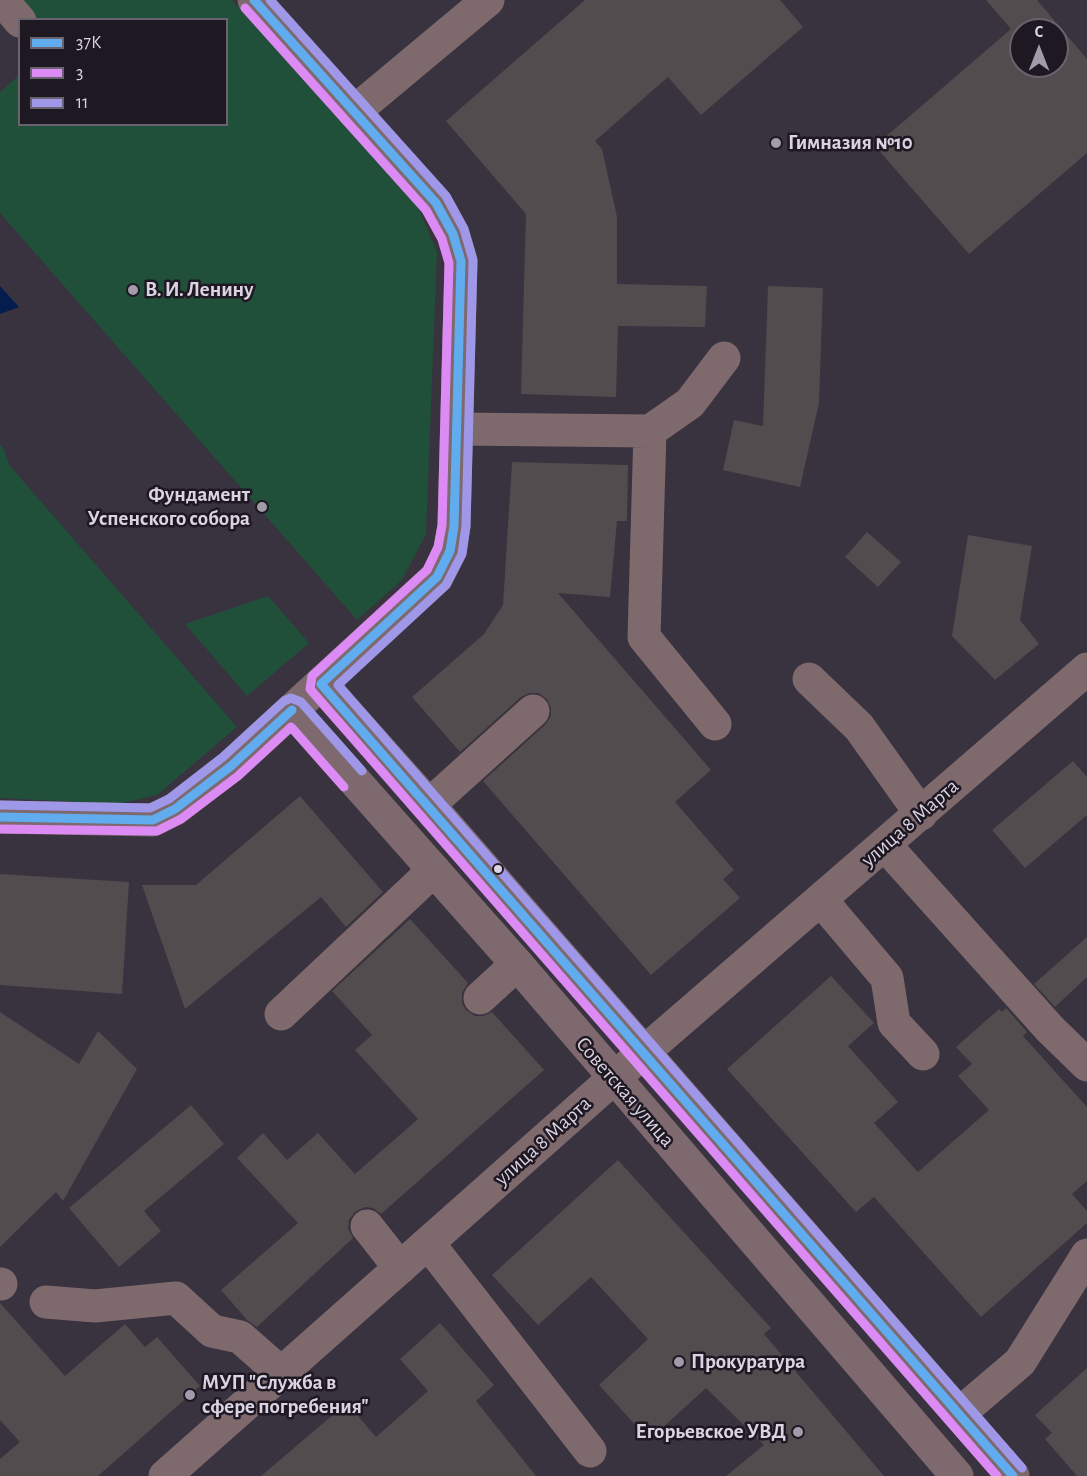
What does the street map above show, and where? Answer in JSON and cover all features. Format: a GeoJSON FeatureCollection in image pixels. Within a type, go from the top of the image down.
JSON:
{"type":"FeatureCollection","features":[{"type":"Feature","properties":{"kind":"main road"},"geometry":{"type":"LineString","coordinates":[[0,817],[153,820],[175,809],[231,766],[437,577],[450,551],[454,526],[461,261],[453,234],[436,203],[254,0]]}},
{"type":"Feature","properties":{"kind":"main road","name":"Советская улица"},"geometry":{"type":"LineString","coordinates":[[321,684],[429,804],[1013,1476]]}},
{"type":"Feature","properties":{"kind":"main road","name":"Советская улица"},"geometry":{"type":"LineString","coordinates":[[292,710],[517,964],[957,1476]]}},
{"type":"Feature","properties":{"kind":"street"},"geometry":{"type":"LineString","coordinates":[[2,0],[18,19]]}},
{"type":"Feature","properties":{"kind":"street"},"geometry":{"type":"LineString","coordinates":[[354,112],[488,0]]}},
{"type":"Feature","properties":{"kind":"street"},"geometry":{"type":"LineString","coordinates":[[457,429],[650,430],[690,403],[724,358]]}},
{"type":"Feature","properties":{"kind":"street"},"geometry":{"type":"LineString","coordinates":[[650,430],[644,638],[716,724]]}},
{"type":"Feature","properties":{"kind":"street","name":"улица 8 Марта"},"geometry":{"type":"LineString","coordinates":[[172,1474],[281,1373],[614,1078],[1087,669]]}},
{"type":"Feature","properties":{"kind":"street"},"geometry":{"type":"LineString","coordinates":[[809,679],[859,727],[921,814]]}},
{"type":"Feature","properties":{"kind":"street"},"geometry":{"type":"LineString","coordinates":[[429,804],[533,711]]}},
{"type":"Feature","properties":{"kind":"street"},"geometry":{"type":"LineString","coordinates":[[885,845],[1050,1029],[1087,1065]]}},
{"type":"Feature","properties":{"kind":"street"},"geometry":{"type":"LineString","coordinates":[[281,1014],[434,870]]}},
{"type":"Feature","properties":{"kind":"street"},"geometry":{"type":"LineString","coordinates":[[821,900],[887,978],[894,1023],[923,1054]]}},
{"type":"Feature","properties":{"kind":"street"},"geometry":{"type":"LineString","coordinates":[[480,998],[517,964]]}},
{"type":"Feature","properties":{"kind":"street"},"geometry":{"type":"LineString","coordinates":[[367,1226],[400,1268]]}},
{"type":"Feature","properties":{"kind":"street"},"geometry":{"type":"LineString","coordinates":[[428,1243],[590,1450]]}},
{"type":"Feature","properties":{"kind":"street"},"geometry":{"type":"LineString","coordinates":[[959,1414],[1020,1362],[1087,1255]]}},
{"type":"Feature","properties":{"kind":"street"},"geometry":{"type":"LineString","coordinates":[[46,1302],[95,1305],[176,1298],[212,1331],[240,1337],[281,1373]]}},
{"type":"Feature","properties":{"kind":"green space"},"geometry":{"type":"Polygon","coordinates":[[[13,0],[232,0],[417,205],[437,252],[426,534],[402,580],[357,620],[0,213],[0,92],[18,76],[18,126],[228,126],[228,18],[28,18],[13,0]]]}},
{"type":"Feature","properties":{"kind":"green space"},"geometry":{"type":"Polygon","coordinates":[[[0,445],[2,445],[10,466],[237,727],[157,795],[118,804],[0,798],[0,445]]]}},
{"type":"Feature","properties":{"kind":"green space"},"geometry":{"type":"Polygon","coordinates":[[[268,596],[309,643],[247,696],[185,624],[268,596]]]}},
{"type":"Feature","properties":{"kind":"water"},"geometry":{"type":"Polygon","coordinates":[[[0,286],[19,307],[0,314],[0,286]]]}},
{"type":"Feature","properties":{"kind":"building"},"geometry":{"type":"Polygon","coordinates":[[[585,0],[780,0],[803,27],[701,115],[668,77],[595,141],[602,149],[617,217],[617,284],[707,286],[705,327],[618,326],[616,397],[521,394],[526,214],[446,121],[585,0]]]}},
{"type":"Feature","properties":{"kind":"building"},"geometry":{"type":"Polygon","coordinates":[[[986,0],[1037,0],[1052,18],[1009,18],[1009,27],[986,0]]]}},
{"type":"Feature","properties":{"kind":"building"},"geometry":{"type":"Polygon","coordinates":[[[1009,31],[1009,78],[1069,78],[1069,38],[1087,59],[1087,153],[969,254],[875,146],[1009,31]]]}},
{"type":"Feature","properties":{"kind":"building"},"geometry":{"type":"Polygon","coordinates":[[[768,286],[823,288],[819,403],[800,487],[723,470],[734,420],[763,426],[768,286]]]}},
{"type":"Feature","properties":{"kind":"building"},"geometry":{"type":"Polygon","coordinates":[[[512,462],[628,465],[627,521],[617,521],[610,597],[558,593],[711,770],[675,802],[734,870],[723,879],[740,898],[651,975],[483,781],[546,724],[551,716],[551,708],[547,699],[538,693],[529,693],[521,697],[460,752],[412,697],[484,634],[503,605],[512,462]]]}},
{"type":"Feature","properties":{"kind":"building"},"geometry":{"type":"Polygon","coordinates":[[[867,532],[901,562],[878,587],[845,557],[867,532]]]}},
{"type":"Feature","properties":{"kind":"building"},"geometry":{"type":"Polygon","coordinates":[[[968,535],[1032,546],[1020,620],[1039,644],[995,680],[952,636],[968,535]]]}},
{"type":"Feature","properties":{"kind":"building"},"geometry":{"type":"Polygon","coordinates":[[[1073,761],[1087,777],[1087,815],[1025,868],[992,830],[1073,761]]]}},
{"type":"Feature","properties":{"kind":"building"},"geometry":{"type":"Polygon","coordinates":[[[300,796],[383,892],[346,927],[321,897],[185,1009],[142,885],[196,885],[300,796]]]}},
{"type":"Feature","properties":{"kind":"building"},"geometry":{"type":"Polygon","coordinates":[[[0,874],[129,882],[122,994],[0,985],[0,874]]]}},
{"type":"Feature","properties":{"kind":"building"},"geometry":{"type":"Polygon","coordinates":[[[410,919],[468,983],[462,993],[462,1003],[466,1010],[475,1016],[483,1016],[492,1012],[544,1070],[381,1214],[373,1208],[365,1207],[355,1212],[349,1220],[348,1228],[353,1238],[257,1327],[247,1320],[221,1290],[298,1223],[237,1158],[263,1133],[287,1160],[318,1133],[355,1174],[418,1119],[355,1050],[372,1035],[332,991],[410,919]]]}},
{"type":"Feature","properties":{"kind":"building"},"geometry":{"type":"Polygon","coordinates":[[[1087,937],[1087,977],[1055,1007],[1034,984],[1087,937]]]}},
{"type":"Feature","properties":{"kind":"building"},"geometry":{"type":"Polygon","coordinates":[[[831,976],[874,1023],[848,1046],[898,1102],[874,1123],[918,1172],[989,1110],[958,1076],[972,1064],[956,1047],[999,1009],[1002,1012],[1006,1008],[1027,1032],[1023,1036],[1087,1107],[1087,1181],[1072,1194],[1087,1211],[1087,1223],[981,1317],[874,1197],[856,1212],[727,1069],[831,976]]]}},
{"type":"Feature","properties":{"kind":"building"},"geometry":{"type":"Polygon","coordinates":[[[0,1012],[79,1064],[98,1031],[137,1069],[63,1201],[56,1192],[0,1247],[0,1012]]]}},
{"type":"Feature","properties":{"kind":"building"},"geometry":{"type":"Polygon","coordinates":[[[191,1105],[224,1144],[144,1211],[161,1231],[119,1267],[69,1208],[191,1105]]]}},
{"type":"Feature","properties":{"kind":"building"},"geometry":{"type":"Polygon","coordinates":[[[618,1160],[771,1328],[764,1334],[884,1476],[726,1476],[764,1445],[706,1388],[649,1440],[599,1385],[648,1339],[591,1277],[538,1325],[492,1275],[618,1160]]]}},
{"type":"Feature","properties":{"kind":"building"},"geometry":{"type":"Polygon","coordinates":[[[0,1303],[65,1376],[125,1324],[145,1347],[157,1337],[200,1386],[98,1476],[0,1476],[0,1459],[20,1442],[0,1420],[0,1303]]]}},
{"type":"Feature","properties":{"kind":"building"},"geometry":{"type":"Polygon","coordinates":[[[440,1323],[494,1385],[476,1401],[536,1476],[261,1476],[347,1403],[376,1437],[428,1391],[400,1359],[440,1323]]]}},
{"type":"Feature","properties":{"kind":"building"},"geometry":{"type":"Polygon","coordinates":[[[1087,1368],[1087,1476],[1077,1476],[1045,1439],[1052,1433],[1035,1415],[1087,1368]]]}},
{"type":"Feature","properties":{"kind":"transit line","name":"37К"},"geometry":{"type":"LineString","coordinates":[[254,0],[436,203],[453,234],[461,261],[454,526],[450,551],[437,577],[321,684],[1013,1476]]}},
{"type":"Feature","properties":{"kind":"transit line","name":"11"},"geometry":{"type":"LineString","coordinates":[[270,0],[446,196],[464,229],[473,260],[466,526],[462,554],[446,585],[338,685],[1022,1468]]}},
{"type":"Feature","properties":{"kind":"transit line","name":"3"},"geometry":{"type":"LineString","coordinates":[[245,8],[426,210],[442,239],[449,263],[442,525],[438,547],[427,570],[312,676],[310,689],[997,1476]]}},
{"type":"Feature","properties":{"kind":"transit line","name":"11"},"geometry":{"type":"LineString","coordinates":[[0,805],[150,808],[169,799],[223,757],[284,701],[291,698],[301,702],[362,771]]}},
{"type":"Feature","properties":{"kind":"transit line","name":"37К"},"geometry":{"type":"LineString","coordinates":[[0,817],[153,820],[175,809],[231,766],[292,710]]}},
{"type":"Feature","properties":{"kind":"transit line","name":"3"},"geometry":{"type":"LineString","coordinates":[[0,829],[157,831],[181,819],[238,776],[291,727],[344,787]]}},
{"type":"Feature","properties":{"kind":"place","name":"Гимназия №10"},"geometry":{"type":"Point","coordinates":[776,143]}},
{"type":"Feature","properties":{"kind":"place","name":"В. И. Ленину"},"geometry":{"type":"Point","coordinates":[133,290]}},
{"type":"Feature","properties":{"kind":"place","name":"Фундамент Успенского собора"},"geometry":{"type":"Point","coordinates":[262,507]}},
{"type":"Feature","properties":{"kind":"place","name":"Прокуратура"},"geometry":{"type":"Point","coordinates":[679,1362]}},
{"type":"Feature","properties":{"kind":"place","name":"МУП \"Служба в сфере погребения\""},"geometry":{"type":"Point","coordinates":[190,1395]}},
{"type":"Feature","properties":{"kind":"place","name":"Егорьевское УВД"},"geometry":{"type":"Point","coordinates":[798,1432]}}]}
